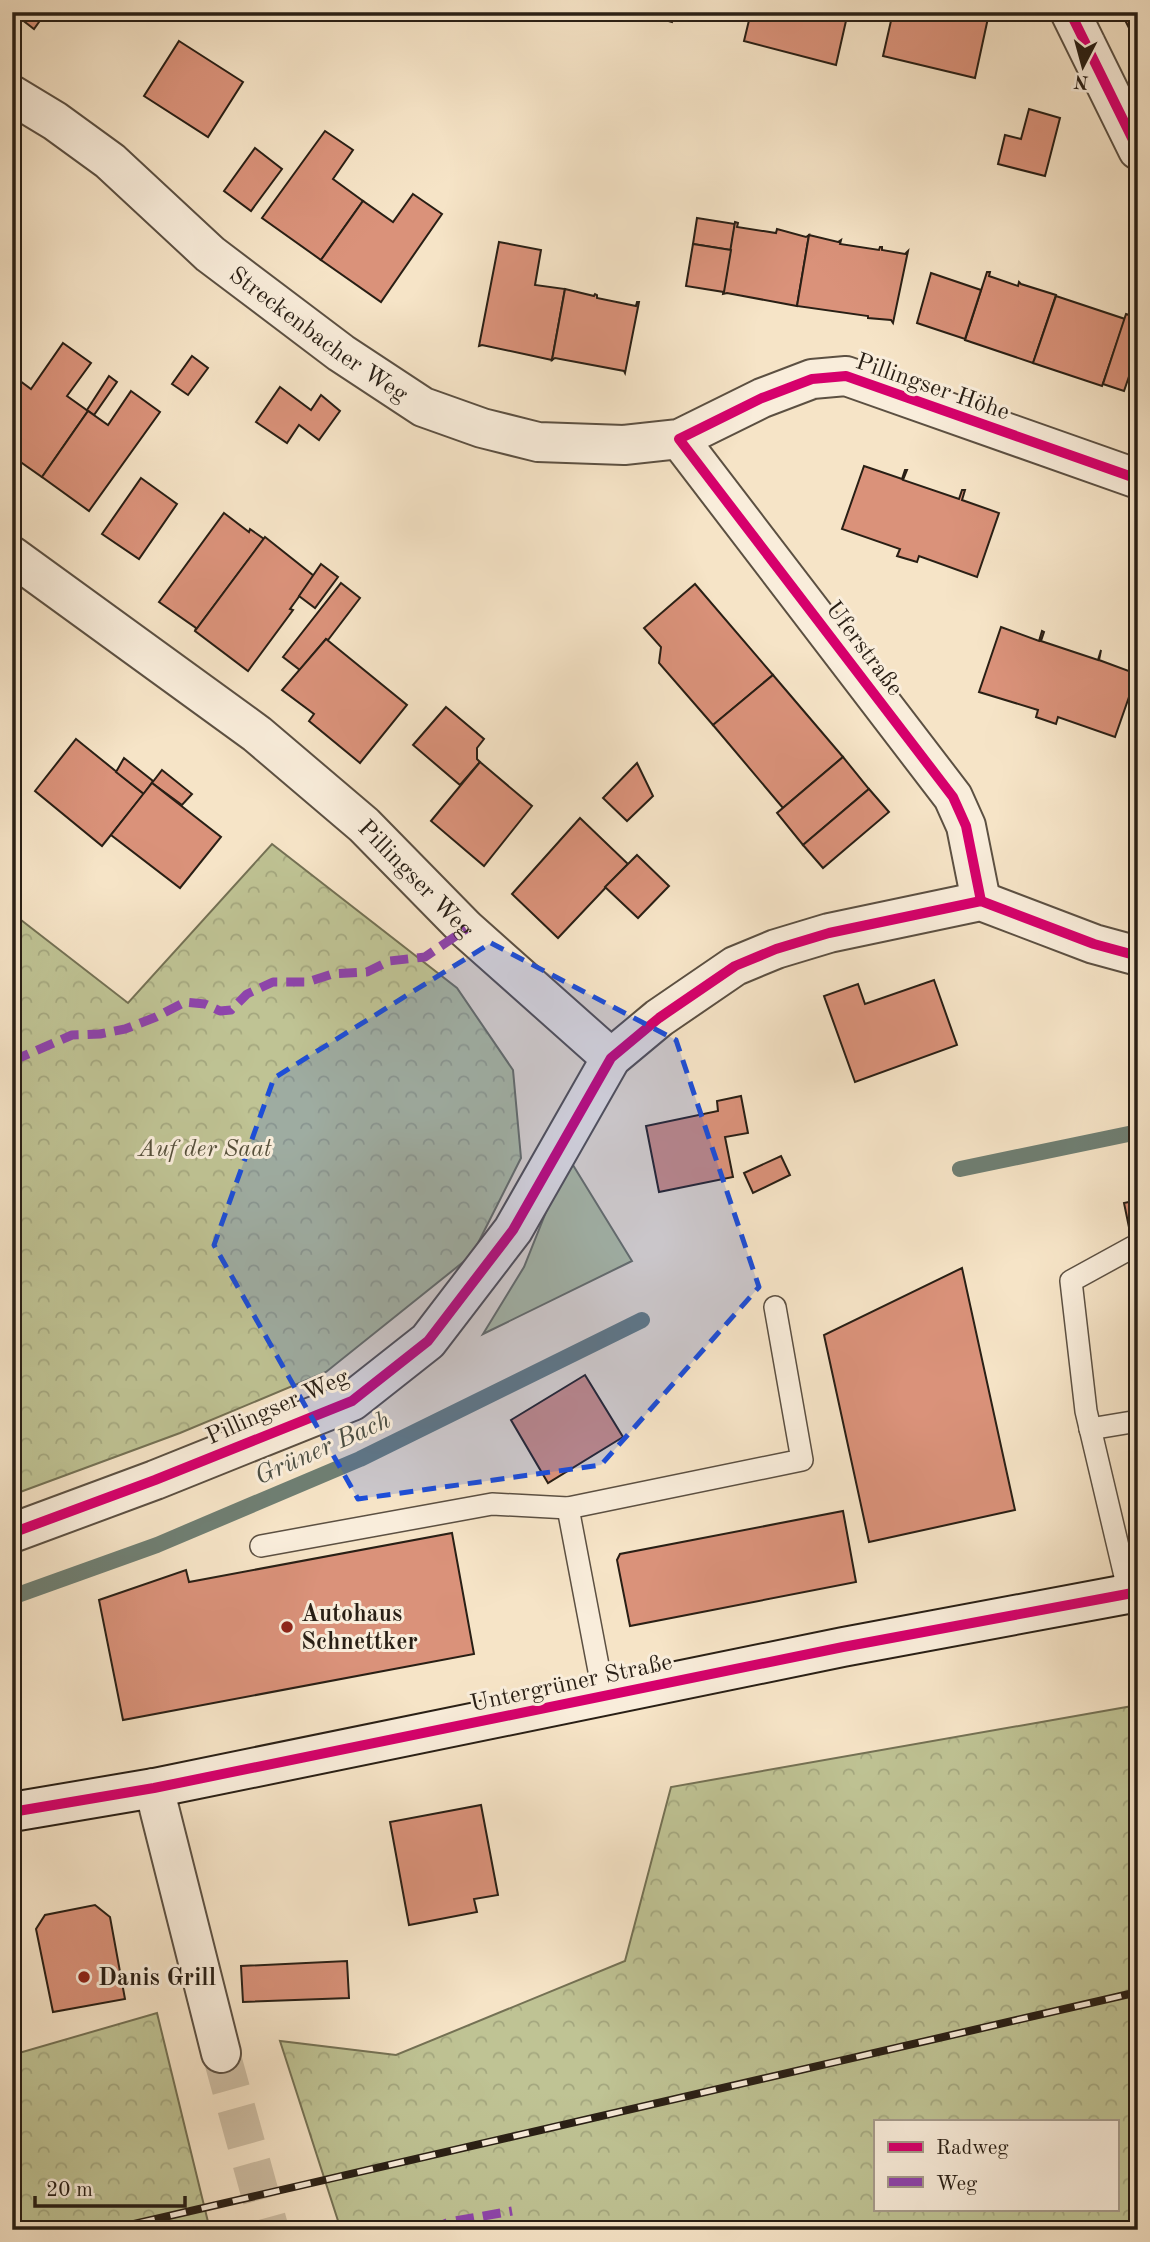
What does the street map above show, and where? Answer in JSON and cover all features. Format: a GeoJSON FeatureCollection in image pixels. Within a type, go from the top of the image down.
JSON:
{"type":"FeatureCollection","features":[{"type":"Feature","properties":{"kind":"street"},"geometry":{"type":"LineString","coordinates":[[1070,12],[1138,150]]}},
{"type":"Feature","properties":{"kind":"street","name":"Streckenbacher Weg"},"geometry":{"type":"LineString","coordinates":[[12,95],[55,121],[110,161],[210,254],[253,287],[341,353],[422,407],[482,428],[538,442],[624,445],[679,439]]}},
{"type":"Feature","properties":{"kind":"street","name":"Pillingser Höhe"},"geometry":{"type":"LineString","coordinates":[[679,439],[762,398],[812,379],[846,376],[1138,479]]}},
{"type":"Feature","properties":{"kind":"street","name":"Uferstraße"},"geometry":{"type":"LineString","coordinates":[[679,439],[953,797],[967,826],[981,901]]}},
{"type":"Feature","properties":{"kind":"street","name":"Pillingser Weg"},"geometry":{"type":"LineString","coordinates":[[12,556],[257,734],[364,825],[466,929],[611,1058],[513,1230],[428,1340],[352,1401],[155,1480],[12,1532]]}},
{"type":"Feature","properties":{"kind":"street"},"geometry":{"type":"LineString","coordinates":[[611,1058],[659,1018],[734,966],[776,949],[829,933],[981,901],[1094,944],[1138,956]]}},
{"type":"Feature","properties":{"kind":"street","name":"Untergrüner Straße"},"geometry":{"type":"LineString","coordinates":[[12,1812],[153,1788],[843,1647],[1133,1593]]}},
{"type":"Feature","properties":{"kind":"street"},"geometry":{"type":"LineString","coordinates":[[153,1788],[220,2053]]}},
{"type":"Feature","properties":{"kind":"lane"},"geometry":{"type":"LineString","coordinates":[[1133,1247],[1071,1281],[1090,1429],[1133,1593]]}},
{"type":"Feature","properties":{"kind":"lane"},"geometry":{"type":"LineString","coordinates":[[261,1546],[492,1504],[568,1508],[802,1460],[775,1307]]}},
{"type":"Feature","properties":{"kind":"lane"},"geometry":{"type":"LineString","coordinates":[[1090,1429],[1138,1421]]}},
{"type":"Feature","properties":{"kind":"lane"},"geometry":{"type":"LineString","coordinates":[[568,1508],[604,1697]]}},
{"type":"Feature","properties":{"kind":"highlighted area"},"geometry":{"type":"Polygon","coordinates":[[[491,943],[676,1040],[759,1287],[601,1465],[358,1499],[214,1245],[274,1078],[491,943]]]}},
{"type":"Feature","properties":{"kind":"green space","name":"Auf der Saat"},"geometry":{"type":"Polygon","coordinates":[[[272,844],[457,988],[513,1070],[521,1158],[472,1255],[326,1372],[180,1433],[12,1495],[12,913],[128,1003],[272,844]]]}},
{"type":"Feature","properties":{"kind":"green space"},"geometry":{"type":"Polygon","coordinates":[[[568,1157],[632,1261],[483,1334],[524,1267],[568,1157]]]}},
{"type":"Feature","properties":{"kind":"green space"},"geometry":{"type":"Polygon","coordinates":[[[1138,1705],[1138,2230],[601,2230],[591,2226],[530,2230],[341,2230],[280,2041],[396,2055],[625,1961],[671,1787],[1138,1705]]]}},
{"type":"Feature","properties":{"kind":"green space"},"geometry":{"type":"Polygon","coordinates":[[[157,2013],[210,2230],[12,2230],[12,2055],[157,2013]]]}},
{"type":"Feature","properties":{"kind":"building"},"geometry":{"type":"Polygon","coordinates":[[[12,12],[46,12],[34,29],[12,12]]]}},
{"type":"Feature","properties":{"kind":"building"},"geometry":{"type":"Polygon","coordinates":[[[636,12],[675,12],[672,22],[636,12]]]}},
{"type":"Feature","properties":{"kind":"building"},"geometry":{"type":"Polygon","coordinates":[[[751,12],[848,12],[836,65],[744,41],[751,12]]]}},
{"type":"Feature","properties":{"kind":"building"},"geometry":{"type":"Polygon","coordinates":[[[893,12],[962,12],[988,18],[975,78],[883,56],[893,12]]]}},
{"type":"Feature","properties":{"kind":"building"},"geometry":{"type":"Polygon","coordinates":[[[1121,12],[1138,12],[1138,46],[1121,12]]]}},
{"type":"Feature","properties":{"kind":"building"},"geometry":{"type":"Polygon","coordinates":[[[179,41],[243,82],[208,137],[144,96],[179,41]]]}},
{"type":"Feature","properties":{"kind":"building"},"geometry":{"type":"Polygon","coordinates":[[[1029,109],[1060,118],[1045,176],[998,164],[1005,135],[1021,139],[1029,109]]]}},
{"type":"Feature","properties":{"kind":"building"},"geometry":{"type":"Polygon","coordinates":[[[325,131],[353,150],[333,179],[363,201],[321,260],[262,218],[325,131]]]}},
{"type":"Feature","properties":{"kind":"building"},"geometry":{"type":"Polygon","coordinates":[[[255,148],[282,169],[251,211],[224,191],[255,148]]]}},
{"type":"Feature","properties":{"kind":"building"},"geometry":{"type":"Polygon","coordinates":[[[413,194],[442,214],[381,302],[321,260],[363,201],[393,222],[413,194]]]}},
{"type":"Feature","properties":{"kind":"building"},"geometry":{"type":"Polygon","coordinates":[[[697,218],[735,224],[731,250],[693,244],[697,218]]]}},
{"type":"Feature","properties":{"kind":"building"},"geometry":{"type":"Polygon","coordinates":[[[735,222],[738,223],[737,227],[776,233],[777,229],[806,237],[809,235],[797,306],[723,294],[735,222]]]}},
{"type":"Feature","properties":{"kind":"building"},"geometry":{"type":"Polygon","coordinates":[[[809,235],[838,242],[841,240],[840,244],[879,250],[882,247],[882,250],[905,254],[908,251],[893,323],[891,320],[797,306],[809,235]]]}},
{"type":"Feature","properties":{"kind":"building"},"geometry":{"type":"Polygon","coordinates":[[[499,242],[541,250],[535,285],[565,289],[552,360],[479,346],[499,242]]]}},
{"type":"Feature","properties":{"kind":"building"},"geometry":{"type":"Polygon","coordinates":[[[693,244],[731,250],[724,292],[686,286],[693,244]]]}},
{"type":"Feature","properties":{"kind":"building"},"geometry":{"type":"Polygon","coordinates":[[[987,272],[990,272],[989,276],[1018,286],[1019,282],[1056,295],[1033,363],[965,340],[987,272]]]}},
{"type":"Feature","properties":{"kind":"building"},"geometry":{"type":"Polygon","coordinates":[[[931,273],[981,290],[965,339],[917,323],[931,273]]]}},
{"type":"Feature","properties":{"kind":"building"},"geometry":{"type":"Polygon","coordinates":[[[565,289],[594,296],[595,294],[597,298],[636,306],[639,302],[625,373],[555,358],[552,360],[565,289]]]}},
{"type":"Feature","properties":{"kind":"building"},"geometry":{"type":"Polygon","coordinates":[[[1056,296],[1125,319],[1102,386],[1033,363],[1056,296]]]}},
{"type":"Feature","properties":{"kind":"building"},"geometry":{"type":"Polygon","coordinates":[[[1126,314],[1138,318],[1138,350],[1124,391],[1103,384],[1126,314]]]}},
{"type":"Feature","properties":{"kind":"building"},"geometry":{"type":"Polygon","coordinates":[[[63,343],[91,363],[67,396],[88,411],[42,477],[12,456],[12,375],[31,389],[63,343]]]}},
{"type":"Feature","properties":{"kind":"building"},"geometry":{"type":"Polygon","coordinates":[[[192,356],[208,368],[188,395],[172,384],[192,356]]]}},
{"type":"Feature","properties":{"kind":"building"},"geometry":{"type":"Polygon","coordinates":[[[109,376],[117,382],[94,415],[87,410],[109,376]]]}},
{"type":"Feature","properties":{"kind":"building"},"geometry":{"type":"Polygon","coordinates":[[[280,387],[311,410],[321,395],[340,411],[319,440],[299,425],[287,443],[256,422],[280,387]]]}},
{"type":"Feature","properties":{"kind":"building"},"geometry":{"type":"Polygon","coordinates":[[[131,391],[160,412],[89,511],[42,477],[88,411],[108,425],[131,391]]]}},
{"type":"Feature","properties":{"kind":"building"},"geometry":{"type":"Polygon","coordinates":[[[864,466],[902,479],[907,470],[903,480],[959,499],[962,490],[965,490],[962,500],[999,513],[977,577],[919,556],[917,562],[897,556],[900,549],[842,529],[864,466]]]}},
{"type":"Feature","properties":{"kind":"building"},"geometry":{"type":"Polygon","coordinates":[[[141,478],[177,504],[139,559],[102,534],[141,478]]]}},
{"type":"Feature","properties":{"kind":"building"},"geometry":{"type":"Polygon","coordinates":[[[224,513],[249,532],[250,529],[264,539],[195,631],[196,628],[159,602],[224,513]]]}},
{"type":"Feature","properties":{"kind":"building"},"geometry":{"type":"Polygon","coordinates":[[[265,537],[314,576],[290,609],[293,610],[248,671],[195,631],[265,537]]]}},
{"type":"Feature","properties":{"kind":"building"},"geometry":{"type":"Polygon","coordinates":[[[321,564],[338,577],[315,608],[299,596],[321,564]]]}},
{"type":"Feature","properties":{"kind":"building"},"geometry":{"type":"Polygon","coordinates":[[[341,583],[360,598],[328,640],[326,639],[300,670],[283,657],[341,583]]]}},
{"type":"Feature","properties":{"kind":"building"},"geometry":{"type":"Polygon","coordinates":[[[695,584],[773,675],[713,725],[659,663],[661,647],[644,628],[695,584]]]}},
{"type":"Feature","properties":{"kind":"building"},"geometry":{"type":"Polygon","coordinates":[[[1001,627],[1039,641],[1042,631],[1041,641],[1098,660],[1101,650],[1099,660],[1137,674],[1115,737],[1058,717],[1056,724],[1036,717],[1038,710],[979,692],[1001,627]]]}},
{"type":"Feature","properties":{"kind":"building"},"geometry":{"type":"Polygon","coordinates":[[[326,639],[407,705],[360,763],[309,721],[314,714],[282,690],[326,639]]]}},
{"type":"Feature","properties":{"kind":"building"},"geometry":{"type":"Polygon","coordinates":[[[773,675],[843,757],[783,808],[713,725],[773,675]]]}},
{"type":"Feature","properties":{"kind":"building"},"geometry":{"type":"Polygon","coordinates":[[[446,707],[484,739],[477,748],[477,759],[480,762],[460,785],[413,745],[446,707]]]}},
{"type":"Feature","properties":{"kind":"building"},"geometry":{"type":"Polygon","coordinates":[[[76,739],[144,794],[102,846],[35,791],[76,739]]]}},
{"type":"Feature","properties":{"kind":"building"},"geometry":{"type":"Polygon","coordinates":[[[843,757],[869,789],[803,845],[777,813],[843,757]]]}},
{"type":"Feature","properties":{"kind":"building"},"geometry":{"type":"Polygon","coordinates":[[[124,758],[153,781],[144,794],[116,772],[124,758]]]}},
{"type":"Feature","properties":{"kind":"building"},"geometry":{"type":"Polygon","coordinates":[[[480,762],[532,806],[484,866],[431,821],[480,762]]]}},
{"type":"Feature","properties":{"kind":"building"},"geometry":{"type":"Polygon","coordinates":[[[637,763],[653,796],[627,821],[603,798],[637,763]]]}},
{"type":"Feature","properties":{"kind":"building"},"geometry":{"type":"Polygon","coordinates":[[[162,770],[192,794],[182,805],[152,783],[162,770]]]}},
{"type":"Feature","properties":{"kind":"building"},"geometry":{"type":"Polygon","coordinates":[[[152,783],[221,837],[180,888],[111,835],[152,783]]]}},
{"type":"Feature","properties":{"kind":"building"},"geometry":{"type":"Polygon","coordinates":[[[869,789],[889,812],[823,868],[803,845],[869,789]]]}},
{"type":"Feature","properties":{"kind":"building"},"geometry":{"type":"Polygon","coordinates":[[[580,818],[628,864],[558,938],[512,894],[580,818]]]}},
{"type":"Feature","properties":{"kind":"building"},"geometry":{"type":"Polygon","coordinates":[[[637,855],[669,886],[638,918],[605,887],[637,855]]]}},
{"type":"Feature","properties":{"kind":"building"},"geometry":{"type":"Polygon","coordinates":[[[934,980],[957,1045],[855,1082],[824,996],[858,984],[865,1004],[934,980]]]}},
{"type":"Feature","properties":{"kind":"building"},"geometry":{"type":"Polygon","coordinates":[[[741,1096],[748,1133],[725,1137],[733,1177],[659,1192],[646,1126],[718,1111],[717,1101],[741,1096]]]}},
{"type":"Feature","properties":{"kind":"building"},"geometry":{"type":"Polygon","coordinates":[[[781,1156],[790,1175],[753,1193],[744,1173],[781,1156]]]}},
{"type":"Feature","properties":{"kind":"building"},"geometry":{"type":"Polygon","coordinates":[[[1138,1200],[1138,1271],[1124,1203],[1138,1200]]]}},
{"type":"Feature","properties":{"kind":"building"},"geometry":{"type":"Polygon","coordinates":[[[962,1268],[1015,1510],[869,1542],[824,1335],[962,1268]]]}},
{"type":"Feature","properties":{"kind":"building"},"geometry":{"type":"Polygon","coordinates":[[[585,1375],[623,1437],[548,1483],[511,1420],[585,1375]]]}},
{"type":"Feature","properties":{"kind":"building"},"geometry":{"type":"Polygon","coordinates":[[[843,1511],[856,1582],[630,1626],[617,1560],[620,1554],[843,1511]]]}},
{"type":"Feature","properties":{"kind":"building","name":"Autohaus Schnettker"},"geometry":{"type":"Polygon","coordinates":[[[452,1533],[474,1654],[123,1720],[99,1600],[186,1570],[189,1582],[452,1533]]]}},
{"type":"Feature","properties":{"kind":"building"},"geometry":{"type":"Polygon","coordinates":[[[481,1805],[498,1895],[474,1899],[477,1912],[409,1925],[390,1822],[481,1805]]]}},
{"type":"Feature","properties":{"kind":"building","name":"Danis Grill"},"geometry":{"type":"Polygon","coordinates":[[[95,1905],[110,1917],[125,1999],[53,2012],[36,1929],[45,1915],[95,1905]]]}},
{"type":"Feature","properties":{"kind":"building"},"geometry":{"type":"Polygon","coordinates":[[[347,1961],[349,1998],[243,2002],[241,1966],[347,1961]]]}},
{"type":"Feature","properties":{"kind":"waterway","name":"Grüner Bach"},"geometry":{"type":"LineString","coordinates":[[960,1169],[1138,1132]]}},
{"type":"Feature","properties":{"kind":"waterway","name":"Grüner Bach"},"geometry":{"type":"LineString","coordinates":[[12,1597],[157,1545],[360,1459],[642,1320]]}},
{"type":"Feature","properties":{"kind":"tunnel"},"geometry":{"type":"LineString","coordinates":[[221,2053],[270,2230]]}},
{"type":"Feature","properties":{"kind":"railway"},"geometry":{"type":"LineString","coordinates":[[108,2230],[1138,1992]]}},
{"type":"Feature","properties":{"kind":"marked path"},"geometry":{"type":"LineString","coordinates":[[12,1061],[72,1035],[100,1034],[125,1029],[185,1002],[205,1004],[220,1011],[231,1010],[247,994],[273,982],[308,982],[332,974],[367,972],[389,961],[425,957],[466,929]]}},
{"type":"Feature","properties":{"kind":"marked path"},"geometry":{"type":"LineString","coordinates":[[431,2230],[449,2222],[512,2211]]}},
{"type":"Feature","properties":{"kind":"cycle path"},"geometry":{"type":"LineString","coordinates":[[1070,12],[1138,150]]}},
{"type":"Feature","properties":{"kind":"cycle path"},"geometry":{"type":"LineString","coordinates":[[981,901],[966,826],[953,797],[679,439],[762,398],[812,379],[846,376],[1138,479]]}},
{"type":"Feature","properties":{"kind":"cycle path"},"geometry":{"type":"LineString","coordinates":[[12,1533],[155,1480],[352,1401],[428,1341],[513,1230],[611,1058],[659,1018],[735,966],[776,949],[829,933],[981,901],[1094,944],[1138,956]]}},
{"type":"Feature","properties":{"kind":"cycle path"},"geometry":{"type":"LineString","coordinates":[[12,1812],[154,1788],[843,1647],[1138,1592]]}},
{"type":"Feature","properties":{"kind":"place","name":"Autohaus Schnettker"},"geometry":{"type":"Point","coordinates":[287,1627]}},
{"type":"Feature","properties":{"kind":"place","name":"Danis Grill"},"geometry":{"type":"Point","coordinates":[84,1977]}}]}
